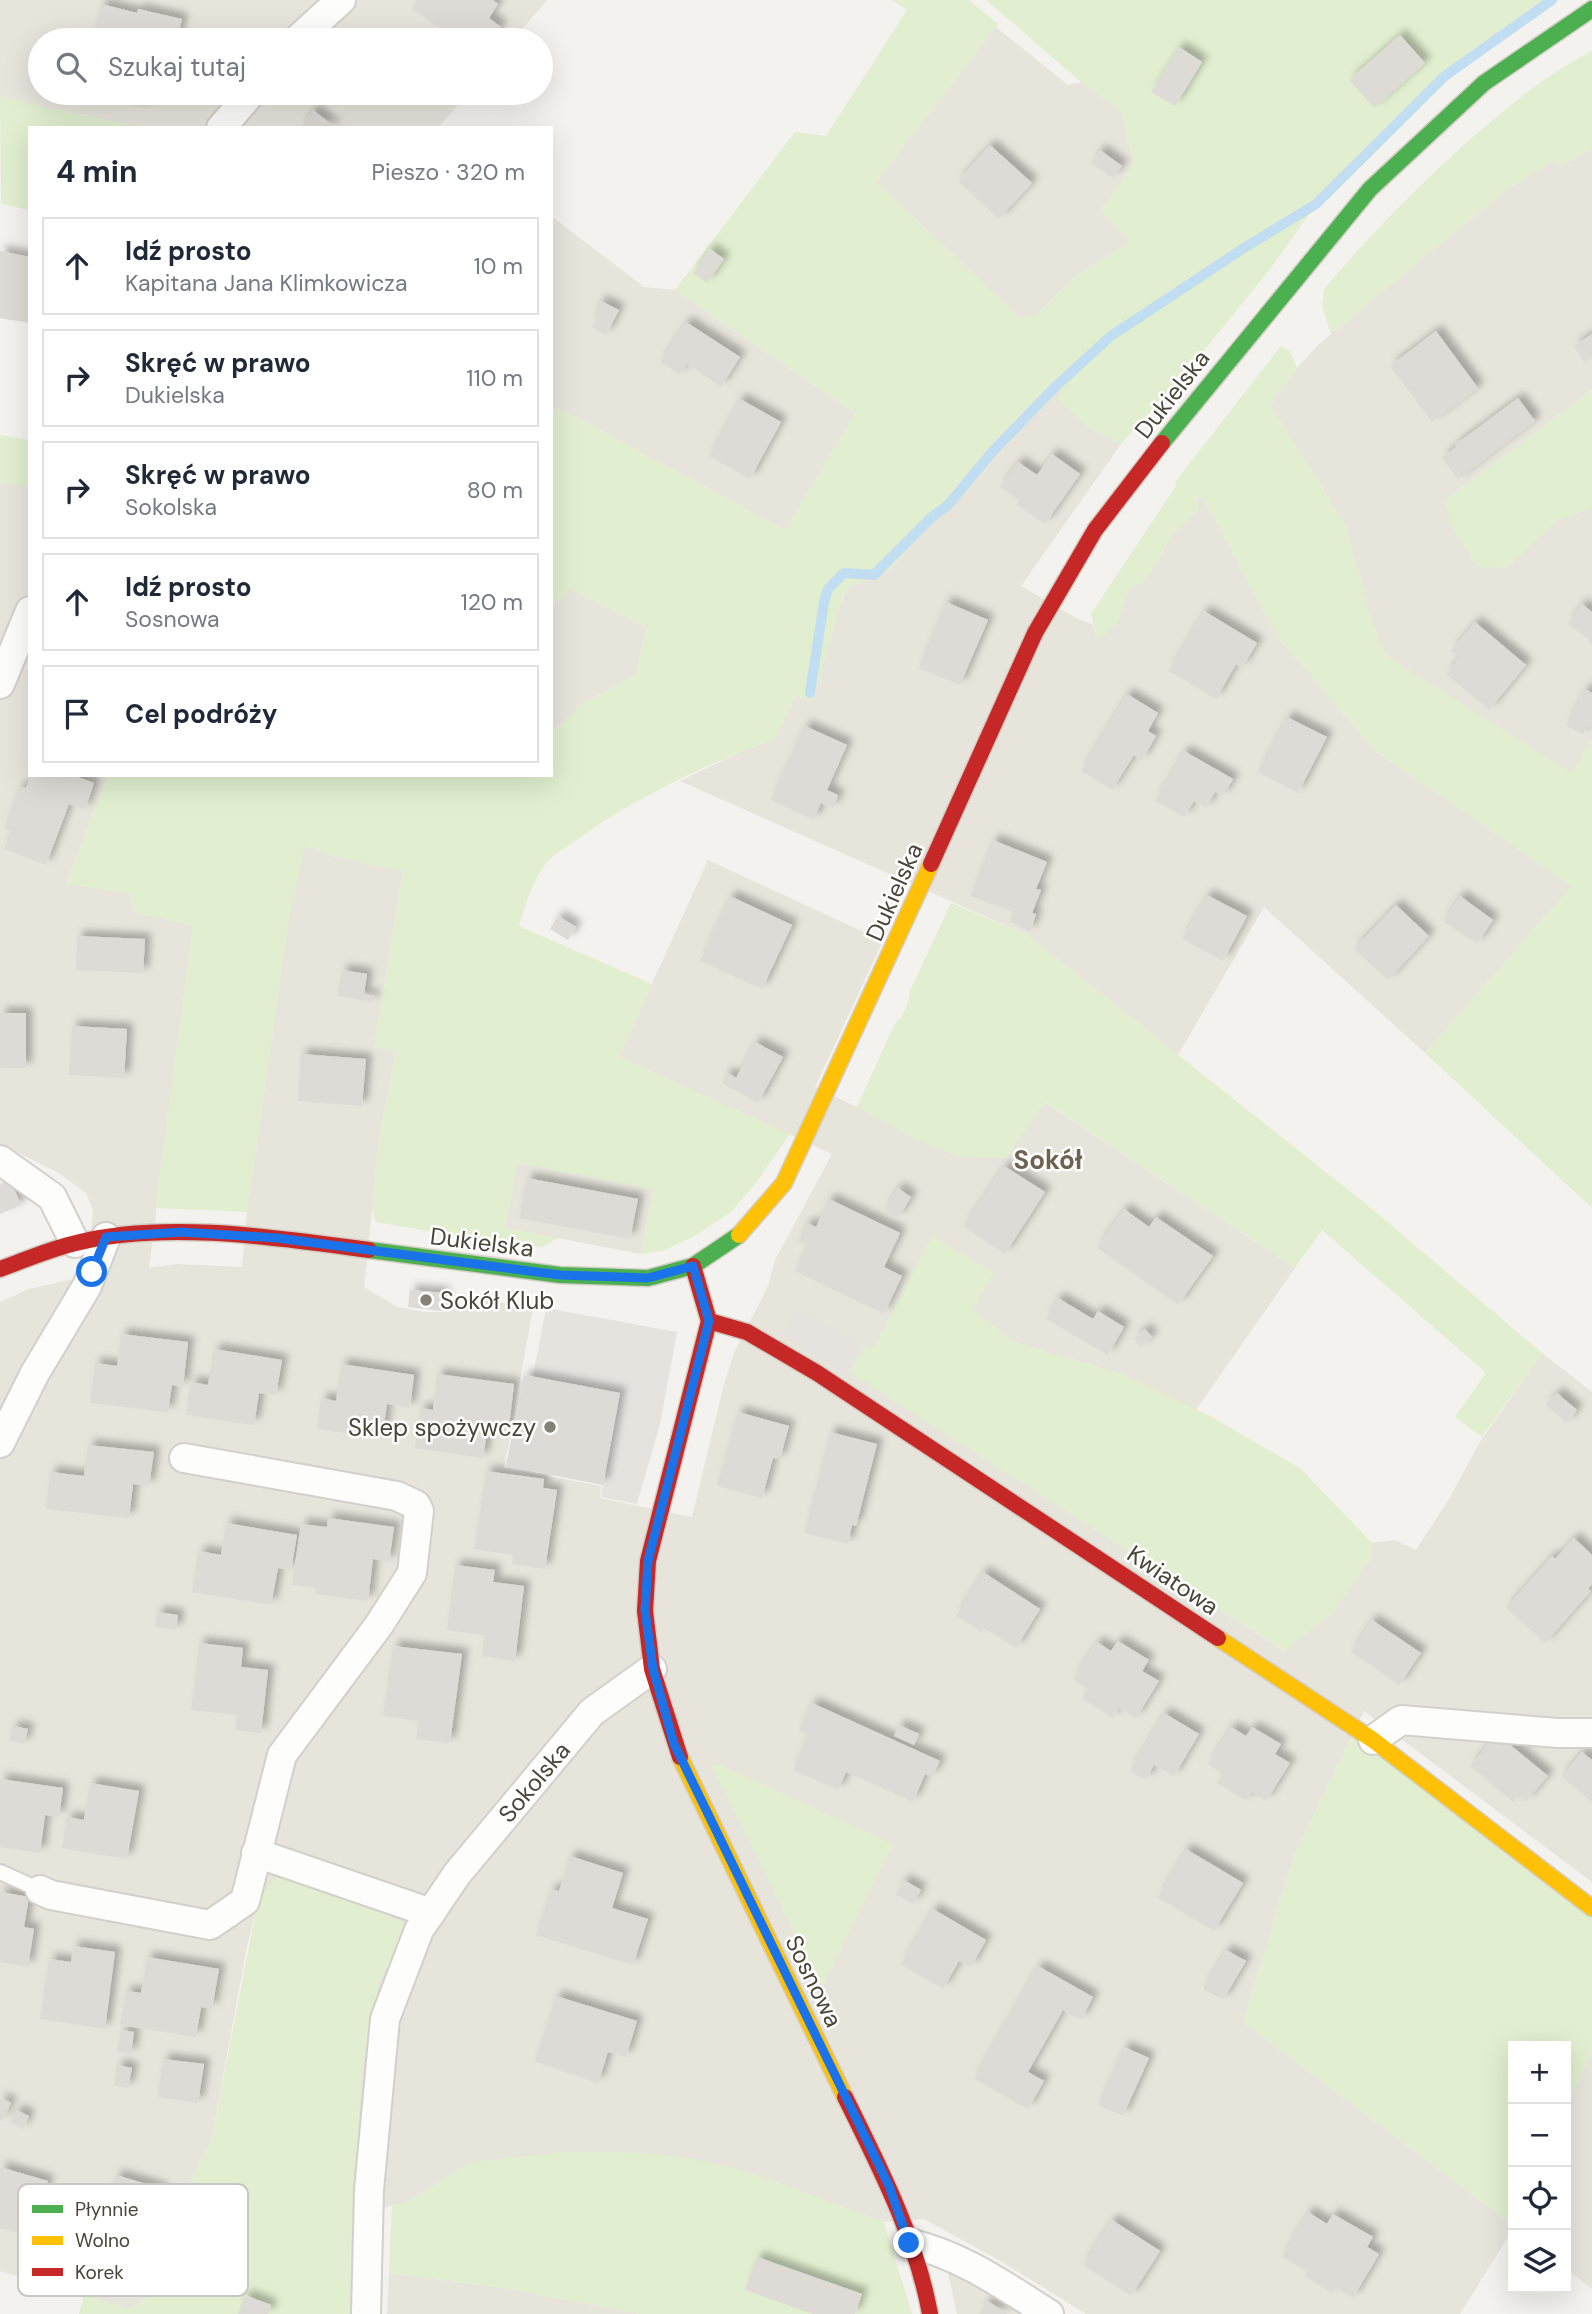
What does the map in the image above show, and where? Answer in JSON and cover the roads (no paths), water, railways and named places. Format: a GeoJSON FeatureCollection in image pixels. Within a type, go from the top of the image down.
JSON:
{"type":"FeatureCollection","features":[{"type":"Feature","properties":{"kind":"main road","name":"Dukielska"},"geometry":{"type":"LineString","coordinates":[[0,1269],[75,1243],[106,1237],[181,1232],[277,1238],[560,1275],[648,1278],[693,1266],[739,1235],[784,1182],[873,995],[1035,633],[1095,530],[1196,400],[1370,189],[1484,83],[1592,9]]}},
{"type":"Feature","properties":{"kind":"main road"},"geometry":{"type":"LineString","coordinates":[[653,1669],[645,1611],[648,1566],[709,1321],[693,1266]]}},
{"type":"Feature","properties":{"kind":"main road","name":"Kwiatowa"},"geometry":{"type":"LineString","coordinates":[[709,1321],[747,1332],[817,1373],[1373,1740],[1592,1908]]}},
{"type":"Feature","properties":{"kind":"main road","name":"Sosnowa"},"geometry":{"type":"LineString","coordinates":[[653,1669],[674,1744],[889,2186],[924,2282],[930,2314]]}},
{"type":"Feature","properties":{"kind":"street"},"geometry":{"type":"LineString","coordinates":[[310,28],[341,0]]}},
{"type":"Feature","properties":{"kind":"street"},"geometry":{"type":"LineString","coordinates":[[223,126],[241,105]]}},
{"type":"Feature","properties":{"kind":"street"},"geometry":{"type":"LineString","coordinates":[[0,684],[28,616]]}},
{"type":"Feature","properties":{"kind":"street"},"geometry":{"type":"LineString","coordinates":[[0,1160],[52,1197],[75,1243]]}},
{"type":"Feature","properties":{"kind":"street"},"geometry":{"type":"LineString","coordinates":[[0,1443],[35,1373],[87,1286],[106,1237]]}},
{"type":"Feature","properties":{"kind":"street"},"geometry":{"type":"LineString","coordinates":[[40,1890],[51,1895],[210,1925],[245,1900],[282,1755],[379,1625],[412,1573],[419,1511],[416,1505],[397,1496],[184,1458]]}},
{"type":"Feature","properties":{"kind":"street","name":"Sokolska"},"geometry":{"type":"LineString","coordinates":[[366,2314],[369,2190],[385,2019],[419,1930],[457,1874],[592,1712],[653,1669]]}},
{"type":"Feature","properties":{"kind":"street"},"geometry":{"type":"LineString","coordinates":[[1373,1740],[1401,1720],[1592,1733]]}},
{"type":"Feature","properties":{"kind":"street"},"geometry":{"type":"LineString","coordinates":[[256,1853],[431,1913]]}},
{"type":"Feature","properties":{"kind":"street"},"geometry":{"type":"LineString","coordinates":[[909,2243],[938,2250],[964,2261],[1049,2314]]}},
{"type":"Feature","properties":{"kind":"lane"},"geometry":{"type":"LineString","coordinates":[[0,1872],[40,1890]]}},
{"type":"Feature","properties":{"kind":"waterway"},"geometry":{"type":"LineString","coordinates":[[810,693],[824,602],[828,589],[844,573],[874,575],[932,517],[948,505],[993,451],[1055,387],[1111,336],[1316,204],[1445,76],[1552,0]]}},
{"type":"Feature","properties":{"kind":"place","name":"Sokół Klub"},"geometry":{"type":"Point","coordinates":[426,1300]}},
{"type":"Feature","properties":{"kind":"place","name":"Sklep spożywczy"},"geometry":{"type":"Point","coordinates":[550,1427]}},
{"type":"Feature","properties":{"kind":"district","name":"Sokół"},"geometry":{"type":"Point","coordinates":[1048,1160]}}]}
